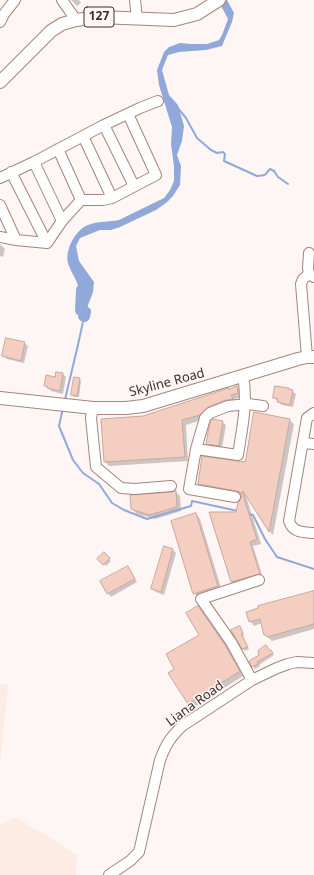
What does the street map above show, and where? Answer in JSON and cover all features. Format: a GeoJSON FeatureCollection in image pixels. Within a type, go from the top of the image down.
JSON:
{"type":"FeatureCollection","features":[{"type":"Feature","properties":{"kind":"main road","name":"127"},"geometry":{"type":"LineString","coordinates":[[0,82],[51,31],[62,24],[76,20],[98,17],[174,20],[197,14],[218,1]]}},
{"type":"Feature","properties":{"kind":"main road","name":"Skyline Road"},"geometry":{"type":"LineString","coordinates":[[0,398],[93,408],[126,408],[143,406],[298,359],[310,357]]}},
{"type":"Feature","properties":{"kind":"street"},"geometry":{"type":"LineString","coordinates":[[1,16],[15,0]]}},
{"type":"Feature","properties":{"kind":"street"},"geometry":{"type":"LineString","coordinates":[[62,0],[76,20]]}},
{"type":"Feature","properties":{"kind":"street"},"geometry":{"type":"LineString","coordinates":[[135,0],[137,19]]}},
{"type":"Feature","properties":{"kind":"street"},"geometry":{"type":"LineString","coordinates":[[0,178],[104,125],[158,101]]}},
{"type":"Feature","properties":{"kind":"street"},"geometry":{"type":"LineString","coordinates":[[47,243],[62,221],[81,200],[103,200],[112,198],[156,175],[128,114]]}},
{"type":"Feature","properties":{"kind":"street"},"geometry":{"type":"LineString","coordinates":[[104,125],[134,186]]}},
{"type":"Feature","properties":{"kind":"street"},"geometry":{"type":"LineString","coordinates":[[83,136],[112,198]]}},
{"type":"Feature","properties":{"kind":"street"},"geometry":{"type":"LineString","coordinates":[[58,149],[81,200]]}},
{"type":"Feature","properties":{"kind":"street"},"geometry":{"type":"LineString","coordinates":[[34,162],[62,221]]}},
{"type":"Feature","properties":{"kind":"street"},"geometry":{"type":"LineString","coordinates":[[11,172],[47,243]]}},
{"type":"Feature","properties":{"kind":"street"},"geometry":{"type":"LineString","coordinates":[[0,204],[16,240]]}},
{"type":"Feature","properties":{"kind":"street"},"geometry":{"type":"LineString","coordinates":[[0,236],[16,240],[47,243]]}},
{"type":"Feature","properties":{"kind":"street"},"geometry":{"type":"LineString","coordinates":[[309,253],[308,268],[312,275],[303,279],[301,284],[306,338],[310,357]]}},
{"type":"Feature","properties":{"kind":"street"},"geometry":{"type":"LineString","coordinates":[[306,338],[314,330]]}},
{"type":"Feature","properties":{"kind":"street"},"geometry":{"type":"LineString","coordinates":[[196,449],[238,455],[245,404],[245,385],[243,376]]}},
{"type":"Feature","properties":{"kind":"street"},"geometry":{"type":"LineString","coordinates":[[235,497],[189,489],[196,449],[205,418],[210,413],[228,406],[248,404],[263,406]]}},
{"type":"Feature","properties":{"kind":"street"},"geometry":{"type":"LineString","coordinates":[[93,408],[92,418],[96,467],[121,488],[135,489],[171,486]]}},
{"type":"Feature","properties":{"kind":"street"},"geometry":{"type":"LineString","coordinates":[[314,413],[307,418],[289,521],[295,530],[314,533]]}},
{"type":"Feature","properties":{"kind":"street"},"geometry":{"type":"LineString","coordinates":[[303,443],[314,444]]}},
{"type":"Feature","properties":{"kind":"street"},"geometry":{"type":"LineString","coordinates":[[252,680],[231,642],[201,599],[259,580]]}},
{"type":"Feature","properties":{"kind":"street","name":"Liana Road"},"geometry":{"type":"LineString","coordinates":[[109,875],[130,861],[139,852],[160,760],[172,735],[182,726],[252,680],[288,664],[297,662],[314,664]]}},
{"type":"Feature","properties":{"kind":"shaded area"},"geometry":{"type":"Polygon","coordinates":[[[0,684],[8,685],[0,766],[0,684]]]}},
{"type":"Feature","properties":{"kind":"shaded area"},"geometry":{"type":"Polygon","coordinates":[[[16,817],[77,855],[76,875],[0,875],[0,825],[16,817]]]}},
{"type":"Feature","properties":{"kind":"water"},"geometry":{"type":"Polygon","coordinates":[[[218,0],[227,0],[234,13],[222,46],[206,50],[179,52],[168,55],[162,70],[169,95],[178,105],[184,126],[182,141],[177,155],[181,166],[180,185],[173,196],[156,210],[120,227],[111,230],[100,230],[80,238],[76,246],[79,261],[94,282],[93,292],[84,316],[78,286],[70,269],[67,258],[72,241],[79,231],[88,225],[119,220],[164,198],[170,190],[174,181],[171,144],[172,127],[159,85],[157,70],[164,52],[169,47],[180,43],[207,44],[219,40],[228,19],[218,0]]]}},
{"type":"Feature","properties":{"kind":"building"},"geometry":{"type":"Polygon","coordinates":[[[6,338],[25,342],[21,361],[2,356],[6,338]]]}},
{"type":"Feature","properties":{"kind":"building"},"geometry":{"type":"Polygon","coordinates":[[[56,372],[63,373],[60,391],[44,386],[46,375],[55,377],[56,372]]]}},
{"type":"Feature","properties":{"kind":"building"},"geometry":{"type":"Polygon","coordinates":[[[74,377],[80,378],[77,396],[71,395],[74,377]]]}},
{"type":"Feature","properties":{"kind":"building"},"geometry":{"type":"Polygon","coordinates":[[[237,386],[238,393],[231,395],[233,399],[208,407],[200,415],[182,420],[185,457],[104,462],[101,419],[143,416],[237,386]]]}},
{"type":"Feature","properties":{"kind":"building"},"geometry":{"type":"Polygon","coordinates":[[[275,386],[293,390],[290,405],[277,402],[278,399],[273,398],[275,386]]]}},
{"type":"Feature","properties":{"kind":"building"},"geometry":{"type":"Polygon","coordinates":[[[254,412],[290,419],[269,532],[243,491],[242,492],[257,539],[250,542],[260,574],[231,582],[209,512],[236,512],[241,498],[240,492],[198,484],[202,456],[245,462],[254,412]]]}},
{"type":"Feature","properties":{"kind":"building"},"geometry":{"type":"Polygon","coordinates":[[[213,419],[223,421],[219,446],[206,444],[209,427],[213,419]]]}},
{"type":"Feature","properties":{"kind":"building"},"geometry":{"type":"Polygon","coordinates":[[[176,491],[177,507],[149,515],[131,509],[130,495],[176,491]]]}},
{"type":"Feature","properties":{"kind":"building"},"geometry":{"type":"Polygon","coordinates":[[[196,513],[218,586],[193,594],[171,521],[196,513]]]}},
{"type":"Feature","properties":{"kind":"building"},"geometry":{"type":"Polygon","coordinates":[[[164,546],[173,549],[161,592],[151,589],[164,546]]]}},
{"type":"Feature","properties":{"kind":"building"},"geometry":{"type":"Polygon","coordinates":[[[104,552],[110,558],[103,565],[97,559],[104,552]]]}},
{"type":"Feature","properties":{"kind":"building"},"geometry":{"type":"Polygon","coordinates":[[[128,566],[135,579],[107,594],[100,581],[128,566]]]}},
{"type":"Feature","properties":{"kind":"building"},"geometry":{"type":"Polygon","coordinates":[[[314,591],[314,624],[267,637],[264,635],[260,619],[249,622],[246,612],[258,608],[258,606],[314,591]]]}},
{"type":"Feature","properties":{"kind":"building"},"geometry":{"type":"Polygon","coordinates":[[[198,606],[225,645],[240,671],[188,704],[168,673],[174,669],[166,654],[199,635],[186,613],[198,606]]]}},
{"type":"Feature","properties":{"kind":"building"},"geometry":{"type":"Polygon","coordinates":[[[240,626],[243,633],[241,634],[248,647],[242,649],[231,630],[240,626]]]}},
{"type":"Feature","properties":{"kind":"building"},"geometry":{"type":"Polygon","coordinates":[[[266,645],[273,653],[257,662],[258,664],[252,667],[249,661],[259,655],[258,651],[266,645]]]}},
{"type":"Feature","properties":{"kind":"waterway"},"geometry":{"type":"LineString","coordinates":[[177,107],[186,118],[197,138],[211,150],[217,153],[223,152],[225,154],[224,161],[257,176],[266,174],[270,169],[288,184]]}},
{"type":"Feature","properties":{"kind":"waterway"},"geometry":{"type":"LineString","coordinates":[[82,290],[81,310],[85,312],[84,316]]}},
{"type":"Feature","properties":{"kind":"waterway"},"geometry":{"type":"LineString","coordinates":[[65,400],[84,316]]}},
{"type":"Feature","properties":{"kind":"waterway"},"geometry":{"type":"LineString","coordinates":[[63,408],[59,426],[73,460],[83,473],[99,484],[112,503],[124,510],[147,519],[191,506],[192,501],[238,511]]}},
{"type":"Feature","properties":{"kind":"waterway"},"geometry":{"type":"LineString","coordinates":[[248,514],[253,515],[265,539],[277,557],[314,569]]}}]}
